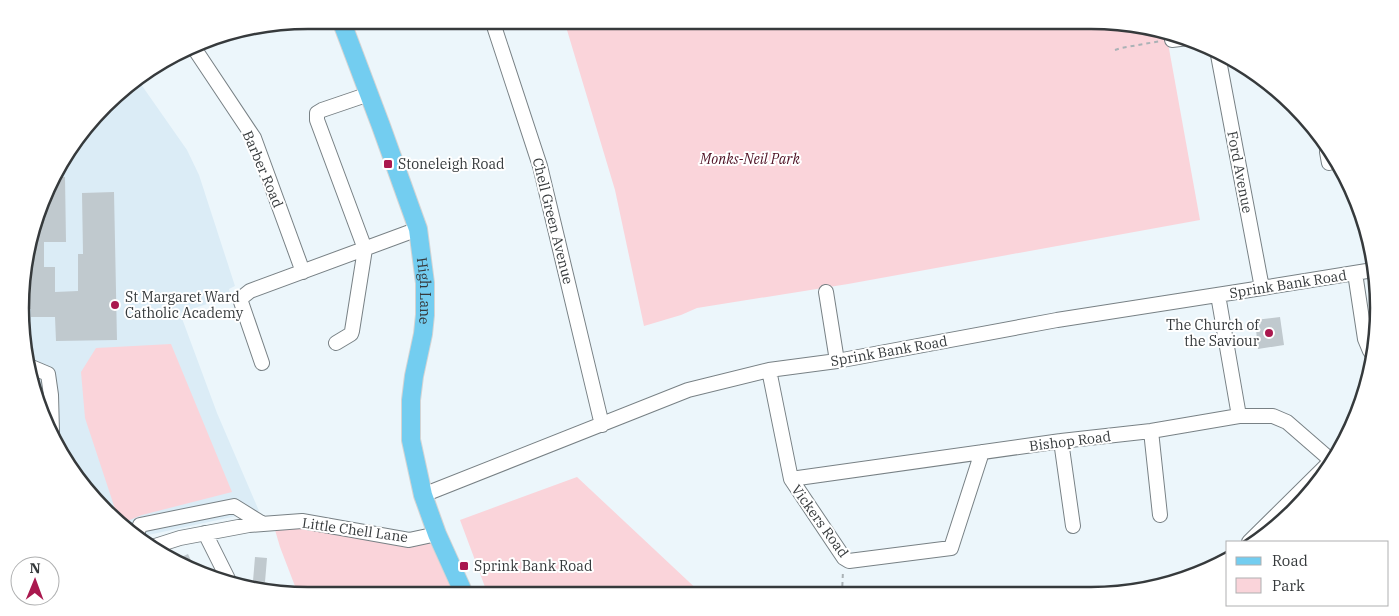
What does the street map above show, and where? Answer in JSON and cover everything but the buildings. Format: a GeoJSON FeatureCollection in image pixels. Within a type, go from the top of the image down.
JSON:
{"type":"FeatureCollection","features":[{"type":"Feature","properties":{"kind":"main road","name":"High Lane"},"geometry":{"type":"LineString","coordinates":[[344,29],[418,229],[425,283],[425,315],[414,376],[410,419],[411,440],[423,496],[437,534],[461,587]]}},
{"type":"Feature","properties":{"kind":"street","name":"Chell Green Avenue"},"geometry":{"type":"LineString","coordinates":[[495,29],[540,166],[602,425]]}},
{"type":"Feature","properties":{"kind":"street","name":"Barber Road"},"geometry":{"type":"LineString","coordinates":[[197,52],[254,138],[303,272]]}},
{"type":"Feature","properties":{"kind":"street","name":"Ford Avenue"},"geometry":{"type":"LineString","coordinates":[[1219,60],[1262,288]]}},
{"type":"Feature","properties":{"kind":"street"},"geometry":{"type":"LineString","coordinates":[[336,343],[351,334],[365,249],[316,116],[322,110],[369,94]]}},
{"type":"Feature","properties":{"kind":"street"},"geometry":{"type":"LineString","coordinates":[[262,363],[240,299],[250,291],[418,229]]}},
{"type":"Feature","properties":{"kind":"street","name":"Sprink Bank Road"},"geometry":{"type":"LineString","coordinates":[[423,496],[688,390],[769,370],[838,360],[1057,320],[1368,271]]}},
{"type":"Feature","properties":{"kind":"street"},"geometry":{"type":"LineString","coordinates":[[1355,273],[1365,339],[1368,346]]}},
{"type":"Feature","properties":{"kind":"street"},"geometry":{"type":"LineString","coordinates":[[826,292],[838,360]]}},
{"type":"Feature","properties":{"kind":"street"},"geometry":{"type":"LineString","coordinates":[[1218,295],[1239,416]]}},
{"type":"Feature","properties":{"kind":"street"},"geometry":{"type":"LineString","coordinates":[[35,369],[48,374],[52,418]]}},
{"type":"Feature","properties":{"kind":"street","name":"Vickers Road"},"geometry":{"type":"LineString","coordinates":[[769,370],[790,479],[844,558],[849,561],[951,548],[982,452]]}},
{"type":"Feature","properties":{"kind":"street","name":"Bishop Road"},"geometry":{"type":"LineString","coordinates":[[790,479],[1061,441],[1151,431],[1239,416],[1273,416],[1287,422],[1327,457]]}},
{"type":"Feature","properties":{"kind":"street"},"geometry":{"type":"LineString","coordinates":[[1151,431],[1160,515]]}},
{"type":"Feature","properties":{"kind":"street"},"geometry":{"type":"LineString","coordinates":[[1061,441],[1073,526]]}},
{"type":"Feature","properties":{"kind":"street"},"geometry":{"type":"LineString","coordinates":[[1259,531],[1306,486]]}},
{"type":"Feature","properties":{"kind":"street"},"geometry":{"type":"LineString","coordinates":[[139,530],[140,526],[234,506],[263,524]]}},
{"type":"Feature","properties":{"kind":"street","name":"Little Chell Lane"},"geometry":{"type":"LineString","coordinates":[[160,544],[180,538],[249,525],[302,521],[409,540],[437,534]]}},
{"type":"Feature","properties":{"kind":"street"},"geometry":{"type":"LineString","coordinates":[[205,533],[226,575]]}},
{"type":"Feature","properties":{"kind":"path"},"geometry":{"type":"LineString","coordinates":[[1115,50],[1170,40]]}},
{"type":"Feature","properties":{"kind":"path"},"geometry":{"type":"LineString","coordinates":[[842,587],[844,558]]}},
{"type":"Feature","properties":{"kind":"shaded area","name":"St Margaret Ward Catholic Academy"},"geometry":{"type":"Polygon","coordinates":[[[141,84],[187,150],[199,175],[235,286],[229,289],[231,296],[180,313],[217,413],[259,511],[146,535],[124,518],[86,478],[58,432],[38,380],[29,326],[29,290],[34,254],[44,218],[66,168],[86,138],[124,98],[141,84]]]}},
{"type":"Feature","properties":{"kind":"green space","name":"Monks-Neil Park"},"geometry":{"type":"Polygon","coordinates":[[[567,29],[1109,29],[1167,39],[1200,220],[848,284],[697,308],[644,326],[615,190],[567,29]]]}},
{"type":"Feature","properties":{"kind":"green space"},"geometry":{"type":"Polygon","coordinates":[[[171,344],[232,492],[142,515],[127,521],[115,509],[85,418],[81,372],[96,348],[171,344]]]}},
{"type":"Feature","properties":{"kind":"green space"},"geometry":{"type":"Polygon","coordinates":[[[577,477],[694,587],[485,587],[460,520],[577,477]]]}},
{"type":"Feature","properties":{"kind":"green space"},"geometry":{"type":"Polygon","coordinates":[[[273,523],[392,537],[437,534],[461,587],[295,587],[273,523]]]}},
{"type":"Feature","properties":{"kind":"place","name":"Stoneleigh Road"},"geometry":{"type":"Point","coordinates":[388,164]}},
{"type":"Feature","properties":{"kind":"place","name":"St Margaret Ward Catholic Academy"},"geometry":{"type":"Point","coordinates":[115,305]}},
{"type":"Feature","properties":{"kind":"place","name":"The Church of the Saviour"},"geometry":{"type":"Point","coordinates":[1269,333]}},
{"type":"Feature","properties":{"kind":"place","name":"Sprink Bank Road"},"geometry":{"type":"Point","coordinates":[464,566]}}]}
